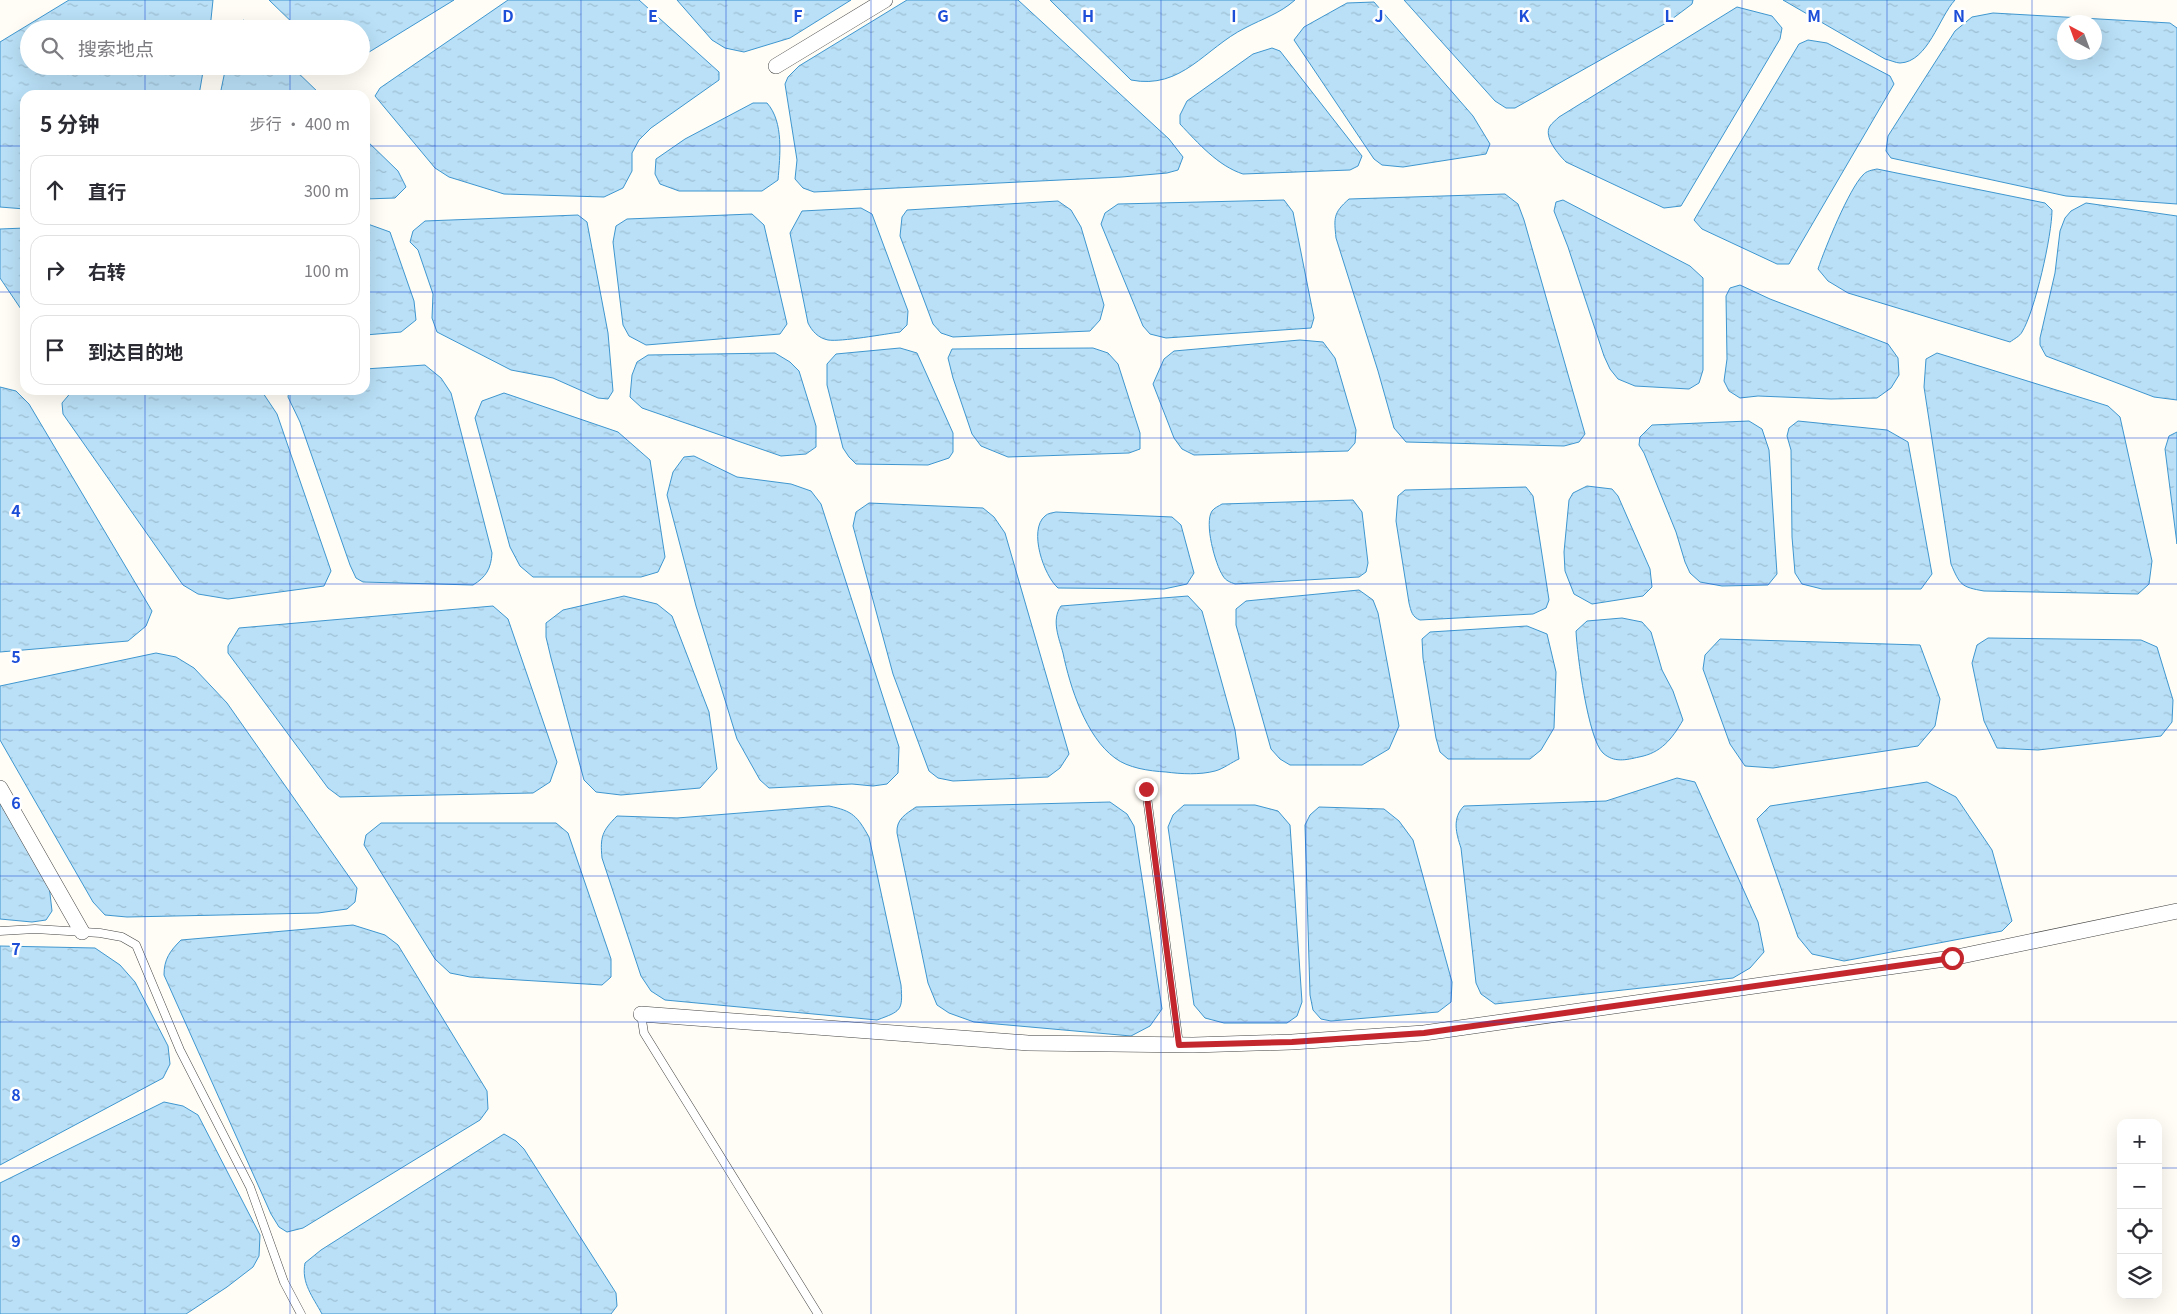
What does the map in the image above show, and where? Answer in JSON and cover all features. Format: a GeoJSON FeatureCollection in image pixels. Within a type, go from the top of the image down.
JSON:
{"type":"FeatureCollection","features":[{"type":"Feature","properties":{"kind":"street"},"geometry":{"type":"LineString","coordinates":[[776,66],[885,0]]}},
{"type":"Feature","properties":{"kind":"street"},"geometry":{"type":"LineString","coordinates":[[0,788],[82,932]]}},
{"type":"Feature","properties":{"kind":"street"},"geometry":{"type":"LineString","coordinates":[[641,1014],[1028,1043],[1179,1045],[1292,1042],[1424,1033],[1952,958],[2177,911]]}},
{"type":"Feature","properties":{"kind":"lane"},"geometry":{"type":"LineString","coordinates":[[1146,789],[1179,1045]]}},
{"type":"Feature","properties":{"kind":"lane"},"geometry":{"type":"LineString","coordinates":[[0,930],[100,933],[122,938],[136,945],[180,1050],[250,1187],[284,1282],[301,1314]]}},
{"type":"Feature","properties":{"kind":"lane"},"geometry":{"type":"LineString","coordinates":[[641,1014],[644,1033],[818,1314]]}},
{"type":"Feature","properties":{"kind":"water"},"geometry":{"type":"Polygon","coordinates":[[[69,0],[213,0],[211,20],[36,20],[69,0]]]}},
{"type":"Feature","properties":{"kind":"water"},"geometry":{"type":"Polygon","coordinates":[[[269,0],[454,0],[370,51],[370,20],[290,20],[269,0]]]}},
{"type":"Feature","properties":{"kind":"water"},"geometry":{"type":"Polygon","coordinates":[[[508,0],[639,0],[719,72],[719,80],[651,128],[639,140],[632,153],[632,171],[623,188],[604,197],[504,194],[449,177],[435,168],[375,96],[380,88],[508,0]]]}},
{"type":"Feature","properties":{"kind":"water"},"geometry":{"type":"Polygon","coordinates":[[[677,0],[851,0],[790,38],[744,52],[725,48],[712,40],[677,0]]]}},
{"type":"Feature","properties":{"kind":"water"},"geometry":{"type":"Polygon","coordinates":[[[907,0],[1018,0],[1169,139],[1183,157],[1178,170],[1167,173],[1122,177],[814,192],[803,188],[795,179],[797,160],[785,84],[788,77],[799,66],[907,0]]]}},
{"type":"Feature","properties":{"kind":"water"},"geometry":{"type":"Polygon","coordinates":[[[1050,0],[1295,0],[1277,12],[1231,36],[1179,73],[1165,79],[1149,81],[1131,80],[1050,0]]]}},
{"type":"Feature","properties":{"kind":"water"},"geometry":{"type":"Polygon","coordinates":[[[1404,0],[1693,0],[1692,4],[1668,22],[1515,108],[1506,108],[1495,101],[1404,0]]]}},
{"type":"Feature","properties":{"kind":"water"},"geometry":{"type":"Polygon","coordinates":[[[1783,0],[1955,0],[1932,38],[1918,55],[1910,61],[1897,63],[1885,59],[1783,0]]]}},
{"type":"Feature","properties":{"kind":"water"},"geometry":{"type":"Polygon","coordinates":[[[1374,2],[1473,116],[1490,144],[1486,154],[1403,167],[1382,165],[1374,159],[1294,40],[1304,27],[1347,3],[1374,2]]]}},
{"type":"Feature","properties":{"kind":"water"},"geometry":{"type":"Polygon","coordinates":[[[1737,7],[1772,16],[1782,28],[1780,39],[1681,206],[1664,208],[1566,162],[1553,146],[1548,130],[1559,117],[1737,7]]]}},
{"type":"Feature","properties":{"kind":"water"},"geometry":{"type":"Polygon","coordinates":[[[1993,13],[2057,17],[2057,60],[2102,60],[2102,19],[2170,23],[2177,28],[2177,204],[2066,196],[1891,158],[1886,151],[1888,136],[1955,31],[1972,17],[1993,13]]]}},
{"type":"Feature","properties":{"kind":"water"},"geometry":{"type":"Polygon","coordinates":[[[20,30],[20,75],[202,75],[200,90],[20,90],[20,209],[0,207],[0,42],[20,30]]]}},
{"type":"Feature","properties":{"kind":"water"},"geometry":{"type":"Polygon","coordinates":[[[1808,40],[1827,43],[1890,76],[1894,84],[1789,264],[1777,264],[1702,229],[1694,220],[1799,44],[1808,40]]]}},
{"type":"Feature","properties":{"kind":"water"},"geometry":{"type":"Polygon","coordinates":[[[1272,48],[1280,51],[1362,156],[1358,166],[1350,170],[1243,174],[1217,160],[1180,124],[1180,115],[1187,101],[1253,54],[1272,48]]]}},
{"type":"Feature","properties":{"kind":"water"},"geometry":{"type":"Polygon","coordinates":[[[224,75],[300,75],[316,90],[221,90],[224,75]]]}},
{"type":"Feature","properties":{"kind":"water"},"geometry":{"type":"Polygon","coordinates":[[[753,103],[767,103],[776,120],[780,140],[778,180],[762,191],[679,191],[660,184],[655,174],[656,159],[685,139],[753,103]]]}},
{"type":"Feature","properties":{"kind":"water"},"geometry":{"type":"Polygon","coordinates":[[[370,144],[398,171],[406,187],[395,198],[370,199],[370,144]]]}},
{"type":"Feature","properties":{"kind":"water"},"geometry":{"type":"Polygon","coordinates":[[[1877,169],[2045,203],[2052,210],[2049,237],[2037,291],[2027,322],[2018,336],[2010,342],[1848,293],[1828,281],[1818,269],[1838,219],[1857,182],[1869,171],[1877,169]]]}},
{"type":"Feature","properties":{"kind":"water"},"geometry":{"type":"Polygon","coordinates":[[[1505,194],[1518,204],[1524,220],[1585,434],[1579,442],[1564,446],[1406,442],[1394,428],[1336,238],[1335,221],[1337,212],[1349,199],[1505,194]]]}},
{"type":"Feature","properties":{"kind":"water"},"geometry":{"type":"Polygon","coordinates":[[[1284,200],[1293,212],[1314,318],[1311,328],[1166,338],[1150,334],[1143,326],[1101,224],[1105,213],[1118,204],[1284,200]]]}},
{"type":"Feature","properties":{"kind":"water"},"geometry":{"type":"Polygon","coordinates":[[[1563,200],[1690,266],[1703,278],[1703,370],[1699,383],[1689,389],[1635,386],[1618,379],[1610,369],[1554,211],[1556,202],[1563,200]]]}},
{"type":"Feature","properties":{"kind":"water"},"geometry":{"type":"Polygon","coordinates":[[[1058,201],[1071,210],[1081,227],[1104,305],[1100,320],[1090,331],[953,337],[941,333],[933,324],[900,236],[902,217],[907,210],[1058,201]]]}},
{"type":"Feature","properties":{"kind":"water"},"geometry":{"type":"Polygon","coordinates":[[[2086,203],[2177,216],[2177,400],[2154,397],[2046,356],[2040,345],[2055,273],[2060,231],[2065,218],[2071,211],[2086,203]]]}},
{"type":"Feature","properties":{"kind":"water"},"geometry":{"type":"Polygon","coordinates":[[[861,208],[872,214],[908,311],[907,325],[900,332],[853,339],[828,340],[816,334],[808,323],[790,233],[802,211],[861,208]]]}},
{"type":"Feature","properties":{"kind":"water"},"geometry":{"type":"Polygon","coordinates":[[[752,214],[764,225],[787,324],[780,334],[646,345],[629,336],[623,325],[613,242],[616,226],[627,219],[752,214]]]}},
{"type":"Feature","properties":{"kind":"water"},"geometry":{"type":"Polygon","coordinates":[[[578,215],[587,222],[608,333],[613,391],[608,399],[598,398],[553,378],[511,370],[437,332],[432,318],[433,294],[418,250],[410,242],[413,231],[425,221],[578,215]]]}},
{"type":"Feature","properties":{"kind":"water"},"geometry":{"type":"Polygon","coordinates":[[[370,225],[390,232],[414,301],[416,320],[401,332],[370,335],[370,225]]]}},
{"type":"Feature","properties":{"kind":"water"},"geometry":{"type":"Polygon","coordinates":[[[20,228],[20,308],[0,278],[0,229],[20,228]]]}},
{"type":"Feature","properties":{"kind":"water"},"geometry":{"type":"Polygon","coordinates":[[[1740,285],[1770,299],[1888,344],[1898,358],[1899,375],[1891,388],[1877,398],[1831,399],[1758,396],[1740,398],[1729,391],[1724,381],[1727,359],[1726,296],[1730,288],[1740,285]]]}},
{"type":"Feature","properties":{"kind":"water"},"geometry":{"type":"Polygon","coordinates":[[[1300,340],[1323,342],[1335,358],[1356,430],[1355,443],[1348,451],[1194,455],[1182,449],[1174,438],[1153,384],[1164,359],[1174,351],[1300,340]]]}},
{"type":"Feature","properties":{"kind":"water"},"geometry":{"type":"Polygon","coordinates":[[[900,348],[917,353],[953,433],[953,452],[949,458],[928,465],[856,464],[843,448],[827,385],[827,364],[836,354],[900,348]]]}},
{"type":"Feature","properties":{"kind":"water"},"geometry":{"type":"Polygon","coordinates":[[[1093,348],[1108,353],[1118,364],[1140,433],[1140,449],[1129,453],[1008,457],[981,446],[972,434],[953,378],[948,358],[952,349],[1093,348]]]}},
{"type":"Feature","properties":{"kind":"water"},"geometry":{"type":"Polygon","coordinates":[[[775,353],[790,362],[799,371],[816,426],[816,447],[806,454],[781,456],[642,408],[630,397],[632,375],[637,362],[648,355],[775,353]]]}},
{"type":"Feature","properties":{"kind":"water"},"geometry":{"type":"Polygon","coordinates":[[[1937,353],[2108,406],[2120,417],[2152,561],[2149,584],[2138,594],[1984,591],[1970,588],[1959,581],[1951,564],[1924,387],[1926,359],[1937,353]]]}},
{"type":"Feature","properties":{"kind":"water"},"geometry":{"type":"Polygon","coordinates":[[[425,365],[441,378],[451,393],[492,553],[487,572],[473,585],[363,582],[356,578],[300,422],[288,397],[288,395],[370,395],[370,369],[425,365]]]}},
{"type":"Feature","properties":{"kind":"water"},"geometry":{"type":"Polygon","coordinates":[[[0,387],[16,391],[29,404],[152,611],[146,626],[128,641],[0,652],[0,387]]]}},
{"type":"Feature","properties":{"kind":"water"},"geometry":{"type":"Polygon","coordinates":[[[504,393],[618,432],[650,460],[665,557],[658,572],[641,577],[533,577],[520,566],[510,547],[475,418],[482,401],[504,393]]]}},
{"type":"Feature","properties":{"kind":"water"},"geometry":{"type":"Polygon","coordinates":[[[69,395],[264,395],[277,414],[331,571],[324,586],[228,599],[198,594],[183,585],[63,414],[62,403],[69,395]]]}},
{"type":"Feature","properties":{"kind":"water"},"geometry":{"type":"Polygon","coordinates":[[[1749,421],[1762,429],[1769,450],[1777,574],[1768,585],[1722,586],[1700,582],[1690,573],[1685,562],[1676,532],[1639,445],[1640,437],[1652,425],[1749,421]]]}},
{"type":"Feature","properties":{"kind":"water"},"geometry":{"type":"Polygon","coordinates":[[[1798,421],[1887,430],[1908,442],[1932,574],[1921,589],[1822,589],[1802,584],[1795,573],[1792,537],[1791,450],[1787,436],[1789,428],[1798,421]]]}},
{"type":"Feature","properties":{"kind":"water"},"geometry":{"type":"Polygon","coordinates":[[[2177,432],[2177,544],[2165,449],[2169,436],[2177,432]]]}},
{"type":"Feature","properties":{"kind":"water"},"geometry":{"type":"Polygon","coordinates":[[[694,456],[737,477],[791,484],[811,491],[821,504],[899,747],[898,773],[887,784],[873,786],[852,784],[769,788],[760,780],[737,739],[696,606],[667,495],[673,472],[684,457],[694,456]]]}},
{"type":"Feature","properties":{"kind":"water"},"geometry":{"type":"Polygon","coordinates":[[[1587,486],[1612,489],[1618,496],[1650,569],[1652,587],[1643,596],[1592,604],[1574,594],[1565,571],[1564,552],[1569,500],[1573,493],[1587,486]]]}},
{"type":"Feature","properties":{"kind":"water"},"geometry":{"type":"Polygon","coordinates":[[[1526,487],[1533,496],[1549,600],[1546,608],[1533,614],[1420,620],[1415,617],[1409,603],[1396,521],[1398,496],[1405,490],[1526,487]]]}},
{"type":"Feature","properties":{"kind":"water"},"geometry":{"type":"Polygon","coordinates":[[[1353,500],[1362,512],[1368,563],[1366,572],[1359,577],[1235,584],[1223,576],[1214,553],[1209,525],[1212,511],[1222,504],[1353,500]]]}},
{"type":"Feature","properties":{"kind":"water"},"geometry":{"type":"Polygon","coordinates":[[[869,503],[983,508],[994,517],[1005,533],[1069,754],[1060,768],[1048,777],[953,781],[938,778],[929,771],[893,674],[853,526],[856,512],[869,503]]]}},
{"type":"Feature","properties":{"kind":"water"},"geometry":{"type":"Polygon","coordinates":[[[1056,512],[1172,517],[1181,525],[1194,573],[1187,584],[1164,589],[1058,588],[1043,564],[1038,542],[1040,523],[1046,515],[1056,512]]]}},
{"type":"Feature","properties":{"kind":"water"},"geometry":{"type":"Polygon","coordinates":[[[1359,590],[1373,600],[1378,613],[1399,726],[1389,749],[1362,765],[1290,765],[1280,759],[1271,749],[1236,625],[1236,609],[1246,601],[1359,590]]]}},
{"type":"Feature","properties":{"kind":"water"},"geometry":{"type":"Polygon","coordinates":[[[624,596],[657,604],[672,616],[709,712],[717,769],[700,788],[621,795],[596,792],[584,780],[551,658],[546,637],[546,623],[563,610],[624,596]]]}},
{"type":"Feature","properties":{"kind":"water"},"geometry":{"type":"Polygon","coordinates":[[[1188,596],[1202,611],[1235,730],[1239,759],[1218,770],[1197,774],[1153,771],[1132,767],[1115,758],[1105,749],[1088,725],[1070,681],[1058,635],[1056,623],[1058,611],[1061,606],[1188,596]]]}},
{"type":"Feature","properties":{"kind":"water"},"geometry":{"type":"Polygon","coordinates":[[[493,606],[508,619],[557,762],[550,782],[533,793],[340,797],[328,788],[228,653],[228,646],[239,628],[493,606]]]}},
{"type":"Feature","properties":{"kind":"water"},"geometry":{"type":"Polygon","coordinates":[[[1622,618],[1642,622],[1651,632],[1662,670],[1673,691],[1683,720],[1675,733],[1660,749],[1647,755],[1620,760],[1611,758],[1603,753],[1593,731],[1581,676],[1576,631],[1587,621],[1622,618]]]}},
{"type":"Feature","properties":{"kind":"water"},"geometry":{"type":"Polygon","coordinates":[[[1527,626],[1547,634],[1556,672],[1554,728],[1541,750],[1530,759],[1448,759],[1440,752],[1436,738],[1423,658],[1422,639],[1430,632],[1527,626]]]}},
{"type":"Feature","properties":{"kind":"water"},"geometry":{"type":"Polygon","coordinates":[[[1988,638],[2141,640],[2157,647],[2173,700],[2172,722],[2161,736],[2038,750],[1997,748],[1984,721],[1972,663],[1977,645],[1988,638]]]}},
{"type":"Feature","properties":{"kind":"water"},"geometry":{"type":"Polygon","coordinates":[[[1720,639],[1920,645],[1940,699],[1935,726],[1918,746],[1773,768],[1745,766],[1730,744],[1703,669],[1705,655],[1720,639]]]}},
{"type":"Feature","properties":{"kind":"water"},"geometry":{"type":"Polygon","coordinates":[[[156,653],[176,657],[194,668],[227,703],[357,888],[355,902],[347,909],[318,913],[127,917],[105,915],[93,902],[0,740],[0,686],[156,653]]]}},
{"type":"Feature","properties":{"kind":"water"},"geometry":{"type":"Polygon","coordinates":[[[1677,778],[1695,782],[1758,922],[1764,952],[1750,968],[1733,978],[1495,1004],[1481,994],[1476,983],[1461,848],[1456,826],[1460,811],[1464,806],[1606,801],[1677,778]]]}},
{"type":"Feature","properties":{"kind":"water"},"geometry":{"type":"Polygon","coordinates":[[[1927,782],[1956,797],[1992,850],[2012,921],[2002,931],[1844,961],[1812,954],[1798,937],[1757,819],[1770,806],[1927,782]]]}},
{"type":"Feature","properties":{"kind":"water"},"geometry":{"type":"Polygon","coordinates":[[[0,801],[49,885],[52,911],[46,920],[32,922],[0,919],[0,801]]]}},
{"type":"Feature","properties":{"kind":"water"},"geometry":{"type":"Polygon","coordinates":[[[1110,802],[1127,814],[1134,826],[1162,1009],[1150,1026],[1131,1036],[974,1022],[949,1013],[937,1005],[928,983],[897,833],[898,824],[902,817],[916,807],[1110,802]]]}},
{"type":"Feature","properties":{"kind":"water"},"geometry":{"type":"Polygon","coordinates":[[[1184,805],[1255,805],[1278,811],[1290,825],[1302,1002],[1297,1016],[1287,1023],[1224,1023],[1205,1018],[1194,1005],[1168,827],[1173,815],[1184,805]]]}},
{"type":"Feature","properties":{"kind":"water"},"geometry":{"type":"Polygon","coordinates":[[[829,806],[849,812],[861,824],[869,837],[901,985],[901,1005],[899,1009],[877,1020],[665,1000],[651,991],[641,976],[602,858],[601,845],[603,835],[617,816],[677,818],[829,806]]]}},
{"type":"Feature","properties":{"kind":"water"},"geometry":{"type":"Polygon","coordinates":[[[1319,807],[1384,809],[1399,821],[1413,840],[1452,982],[1451,1002],[1438,1012],[1331,1021],[1321,1019],[1313,1010],[1310,995],[1305,825],[1310,815],[1319,807]]]}},
{"type":"Feature","properties":{"kind":"water"},"geometry":{"type":"Polygon","coordinates":[[[381,823],[556,823],[568,833],[611,959],[611,977],[602,985],[470,977],[450,973],[435,959],[364,845],[366,835],[381,823]]]}},
{"type":"Feature","properties":{"kind":"water"},"geometry":{"type":"Polygon","coordinates":[[[353,925],[385,935],[398,945],[487,1091],[488,1109],[480,1120],[303,1228],[287,1232],[279,1227],[271,1214],[164,975],[165,964],[171,952],[181,940],[353,925]]]}},
{"type":"Feature","properties":{"kind":"water"},"geometry":{"type":"Polygon","coordinates":[[[0,946],[95,948],[120,965],[135,982],[168,1046],[170,1064],[163,1078],[0,1165],[0,946]]]}},
{"type":"Feature","properties":{"kind":"water"},"geometry":{"type":"Polygon","coordinates":[[[164,1102],[183,1106],[198,1115],[260,1235],[259,1256],[253,1267],[186,1314],[0,1314],[0,1183],[164,1102]]]}},
{"type":"Feature","properties":{"kind":"water"},"geometry":{"type":"Polygon","coordinates":[[[504,1134],[516,1141],[524,1149],[616,1293],[617,1306],[611,1314],[322,1314],[306,1283],[305,1263],[321,1250],[504,1134]]]}},
{"type":"Feature","properties":{"kind":"route"},"geometry":{"type":"LineString","coordinates":[[1146,789],[1179,1045],[1292,1042],[1424,1033],[1952,958]]}}]}
